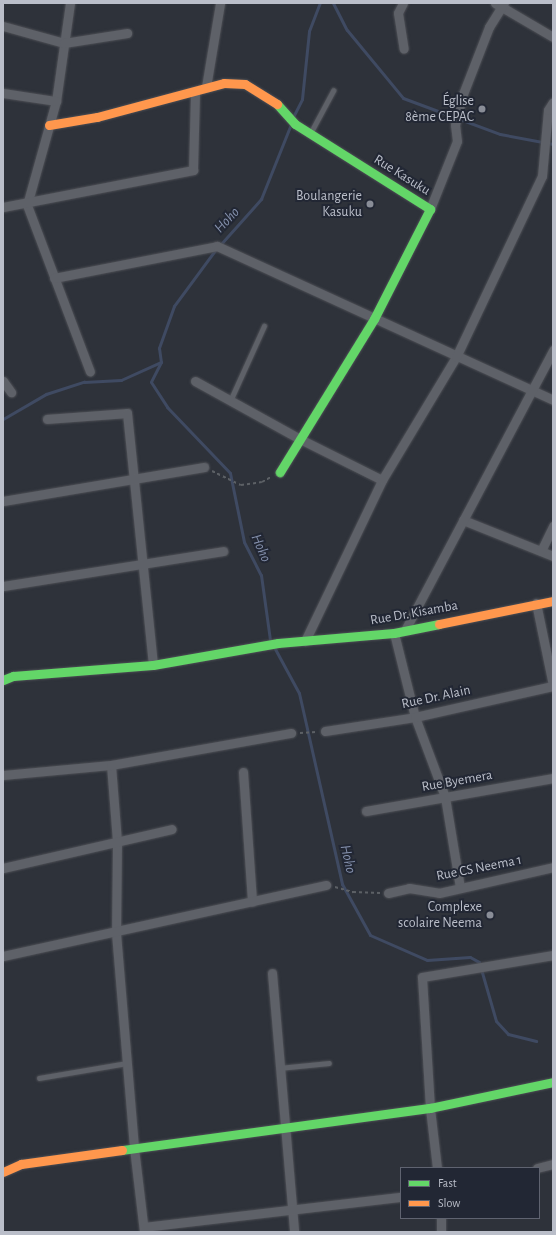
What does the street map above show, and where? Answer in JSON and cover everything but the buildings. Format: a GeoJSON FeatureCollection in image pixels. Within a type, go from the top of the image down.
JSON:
{"type":"FeatureCollection","features":[{"type":"Feature","properties":{"kind":"street"},"geometry":{"type":"LineString","coordinates":[[70,3],[56,101],[27,205],[90,372]]}},
{"type":"Feature","properties":{"kind":"street"},"geometry":{"type":"LineString","coordinates":[[206,88],[220,3]]}},
{"type":"Feature","properties":{"kind":"street"},"geometry":{"type":"LineString","coordinates":[[403,3],[398,13],[404,49]]}},
{"type":"Feature","properties":{"kind":"street"},"geometry":{"type":"LineString","coordinates":[[430,208],[457,141],[455,125],[457,114],[489,27],[500,4],[551,36]]}},
{"type":"Feature","properties":{"kind":"street"},"geometry":{"type":"LineString","coordinates":[[3,26],[64,43],[127,33]]}},
{"type":"Feature","properties":{"kind":"street","name":"Rue Kasuku"},"geometry":{"type":"LineString","coordinates":[[49,125],[97,117],[224,83],[245,84],[269,96],[286,117],[295,124],[430,208],[374,319],[302,440],[280,472]]}},
{"type":"Feature","properties":{"kind":"street"},"geometry":{"type":"LineString","coordinates":[[3,207],[27,205],[193,170],[195,91]]}},
{"type":"Feature","properties":{"kind":"street"},"geometry":{"type":"LineString","coordinates":[[3,93],[56,101]]}},
{"type":"Feature","properties":{"kind":"street"},"geometry":{"type":"LineString","coordinates":[[305,641],[382,480],[456,357],[542,176],[548,110],[553,102]]}},
{"type":"Feature","properties":{"kind":"street"},"geometry":{"type":"LineString","coordinates":[[54,278],[218,247],[553,400]]}},
{"type":"Feature","properties":{"kind":"street"},"geometry":{"type":"LineString","coordinates":[[405,630],[553,350]]}},
{"type":"Feature","properties":{"kind":"street"},"geometry":{"type":"LineString","coordinates":[[3,381],[11,392]]}},
{"type":"Feature","properties":{"kind":"street"},"geometry":{"type":"LineString","coordinates":[[195,381],[231,399],[302,440],[382,480]]}},
{"type":"Feature","properties":{"kind":"street"},"geometry":{"type":"LineString","coordinates":[[47,419],[127,412],[153,666]]}},
{"type":"Feature","properties":{"kind":"street"},"geometry":{"type":"LineString","coordinates":[[3,501],[204,467]]}},
{"type":"Feature","properties":{"kind":"street"},"geometry":{"type":"LineString","coordinates":[[464,520],[553,556]]}},
{"type":"Feature","properties":{"kind":"street"},"geometry":{"type":"LineString","coordinates":[[541,551],[553,526]]}},
{"type":"Feature","properties":{"kind":"street"},"geometry":{"type":"LineString","coordinates":[[3,586],[223,551]]}},
{"type":"Feature","properties":{"kind":"street","name":"Rue Dr. Kisamba"},"geometry":{"type":"LineString","coordinates":[[3,680],[13,676],[153,666],[278,643],[394,633],[536,603],[553,601]]}},
{"type":"Feature","properties":{"kind":"street"},"geometry":{"type":"LineString","coordinates":[[536,603],[553,685]]}},
{"type":"Feature","properties":{"kind":"street"},"geometry":{"type":"LineString","coordinates":[[394,633],[415,717],[445,797],[460,888]]}},
{"type":"Feature","properties":{"kind":"street","name":"Rue Dr. Alain"},"geometry":{"type":"LineString","coordinates":[[325,730],[415,717],[553,685]]}},
{"type":"Feature","properties":{"kind":"street"},"geometry":{"type":"LineString","coordinates":[[3,776],[111,765],[291,733]]}},
{"type":"Feature","properties":{"kind":"street"},"geometry":{"type":"LineString","coordinates":[[111,765],[117,842],[116,933],[134,1148],[144,1230],[400,1197]]}},
{"type":"Feature","properties":{"kind":"street"},"geometry":{"type":"LineString","coordinates":[[243,772],[252,902]]}},
{"type":"Feature","properties":{"kind":"street","name":"Rue Byemera"},"geometry":{"type":"LineString","coordinates":[[366,811],[553,778]]}},
{"type":"Feature","properties":{"kind":"street"},"geometry":{"type":"LineString","coordinates":[[3,868],[172,829]]}},
{"type":"Feature","properties":{"kind":"street","name":"Rue CS Neema 1"},"geometry":{"type":"LineString","coordinates":[[388,893],[409,888],[439,893],[553,867]]}},
{"type":"Feature","properties":{"kind":"street"},"geometry":{"type":"LineString","coordinates":[[3,956],[116,933],[326,885]]}},
{"type":"Feature","properties":{"kind":"street"},"geometry":{"type":"LineString","coordinates":[[436,1167],[430,1108],[422,977],[553,955]]}},
{"type":"Feature","properties":{"kind":"street"},"geometry":{"type":"LineString","coordinates":[[272,973],[294,1232]]}},
{"type":"Feature","properties":{"kind":"street"},"geometry":{"type":"LineString","coordinates":[[3,1172],[21,1164],[430,1108],[553,1082]]}},
{"type":"Feature","properties":{"kind":"street"},"geometry":{"type":"LineString","coordinates":[[540,1167],[553,1164]]}},
{"type":"Feature","properties":{"kind":"street"},"geometry":{"type":"LineString","coordinates":[[441,1219],[441,1232]]}},
{"type":"Feature","properties":{"kind":"lane"},"geometry":{"type":"LineString","coordinates":[[310,133],[333,91]]}},
{"type":"Feature","properties":{"kind":"lane"},"geometry":{"type":"LineString","coordinates":[[231,399],[264,326]]}},
{"type":"Feature","properties":{"kind":"lane"},"geometry":{"type":"LineString","coordinates":[[39,1078],[127,1063]]}},
{"type":"Feature","properties":{"kind":"lane"},"geometry":{"type":"LineString","coordinates":[[279,1068],[329,1063]]}},
{"type":"Feature","properties":{"kind":"path"},"geometry":{"type":"LineString","coordinates":[[204,467],[241,485],[262,482],[280,472]]}},
{"type":"Feature","properties":{"kind":"path"},"geometry":{"type":"LineString","coordinates":[[306,733],[314,732]]}},
{"type":"Feature","properties":{"kind":"path"},"geometry":{"type":"LineString","coordinates":[[342,889],[353,892],[388,893]]}},
{"type":"Feature","properties":{"kind":"waterway","name":"Hoho"},"geometry":{"type":"LineString","coordinates":[[293,117],[302,99],[309,31],[320,3]]}},
{"type":"Feature","properties":{"kind":"waterway"},"geometry":{"type":"LineString","coordinates":[[333,3],[347,30],[403,98],[500,134],[553,144]]}},
{"type":"Feature","properties":{"kind":"waterway","name":"Hoho"},"geometry":{"type":"LineString","coordinates":[[220,245],[261,199],[291,124]]}},
{"type":"Feature","properties":{"kind":"waterway","name":"Hoho"},"geometry":{"type":"LineString","coordinates":[[216,249],[174,306],[159,348],[161,362],[151,382],[167,407],[230,473],[244,542],[261,575],[270,640]]}},
{"type":"Feature","properties":{"kind":"waterway"},"geometry":{"type":"LineString","coordinates":[[3,419],[46,394],[84,382],[121,380],[161,362]]}},
{"type":"Feature","properties":{"kind":"waterway","name":"Hoho"},"geometry":{"type":"LineString","coordinates":[[274,647],[299,693],[342,884],[370,935],[427,960],[470,957],[479,962],[496,1021],[508,1034],[536,1041]]}},
{"type":"Feature","properties":{"kind":"traffic: fast"},"geometry":{"type":"LineString","coordinates":[[277,104],[295,124],[430,209],[374,319],[280,472]]}},
{"type":"Feature","properties":{"kind":"traffic: fast"},"geometry":{"type":"LineString","coordinates":[[3,680],[13,676],[153,665],[278,643],[394,633],[439,624]]}},
{"type":"Feature","properties":{"kind":"traffic: fast"},"geometry":{"type":"LineString","coordinates":[[122,1150],[430,1108],[553,1082]]}},
{"type":"Feature","properties":{"kind":"traffic: slow"},"geometry":{"type":"LineString","coordinates":[[49,125],[97,117],[224,83],[245,84],[277,104]]}},
{"type":"Feature","properties":{"kind":"traffic: slow"},"geometry":{"type":"LineString","coordinates":[[439,624],[553,601]]}},
{"type":"Feature","properties":{"kind":"traffic: slow"},"geometry":{"type":"LineString","coordinates":[[3,1172],[21,1164],[122,1150]]}},
{"type":"Feature","properties":{"kind":"place","name":"Église 8ème CEPAC"},"geometry":{"type":"Point","coordinates":[482,109]}},
{"type":"Feature","properties":{"kind":"place","name":"Boulangerie Kasuku"},"geometry":{"type":"Point","coordinates":[370,204]}},
{"type":"Feature","properties":{"kind":"place","name":"Complexe scolaire Neema"},"geometry":{"type":"Point","coordinates":[490,915]}}]}
